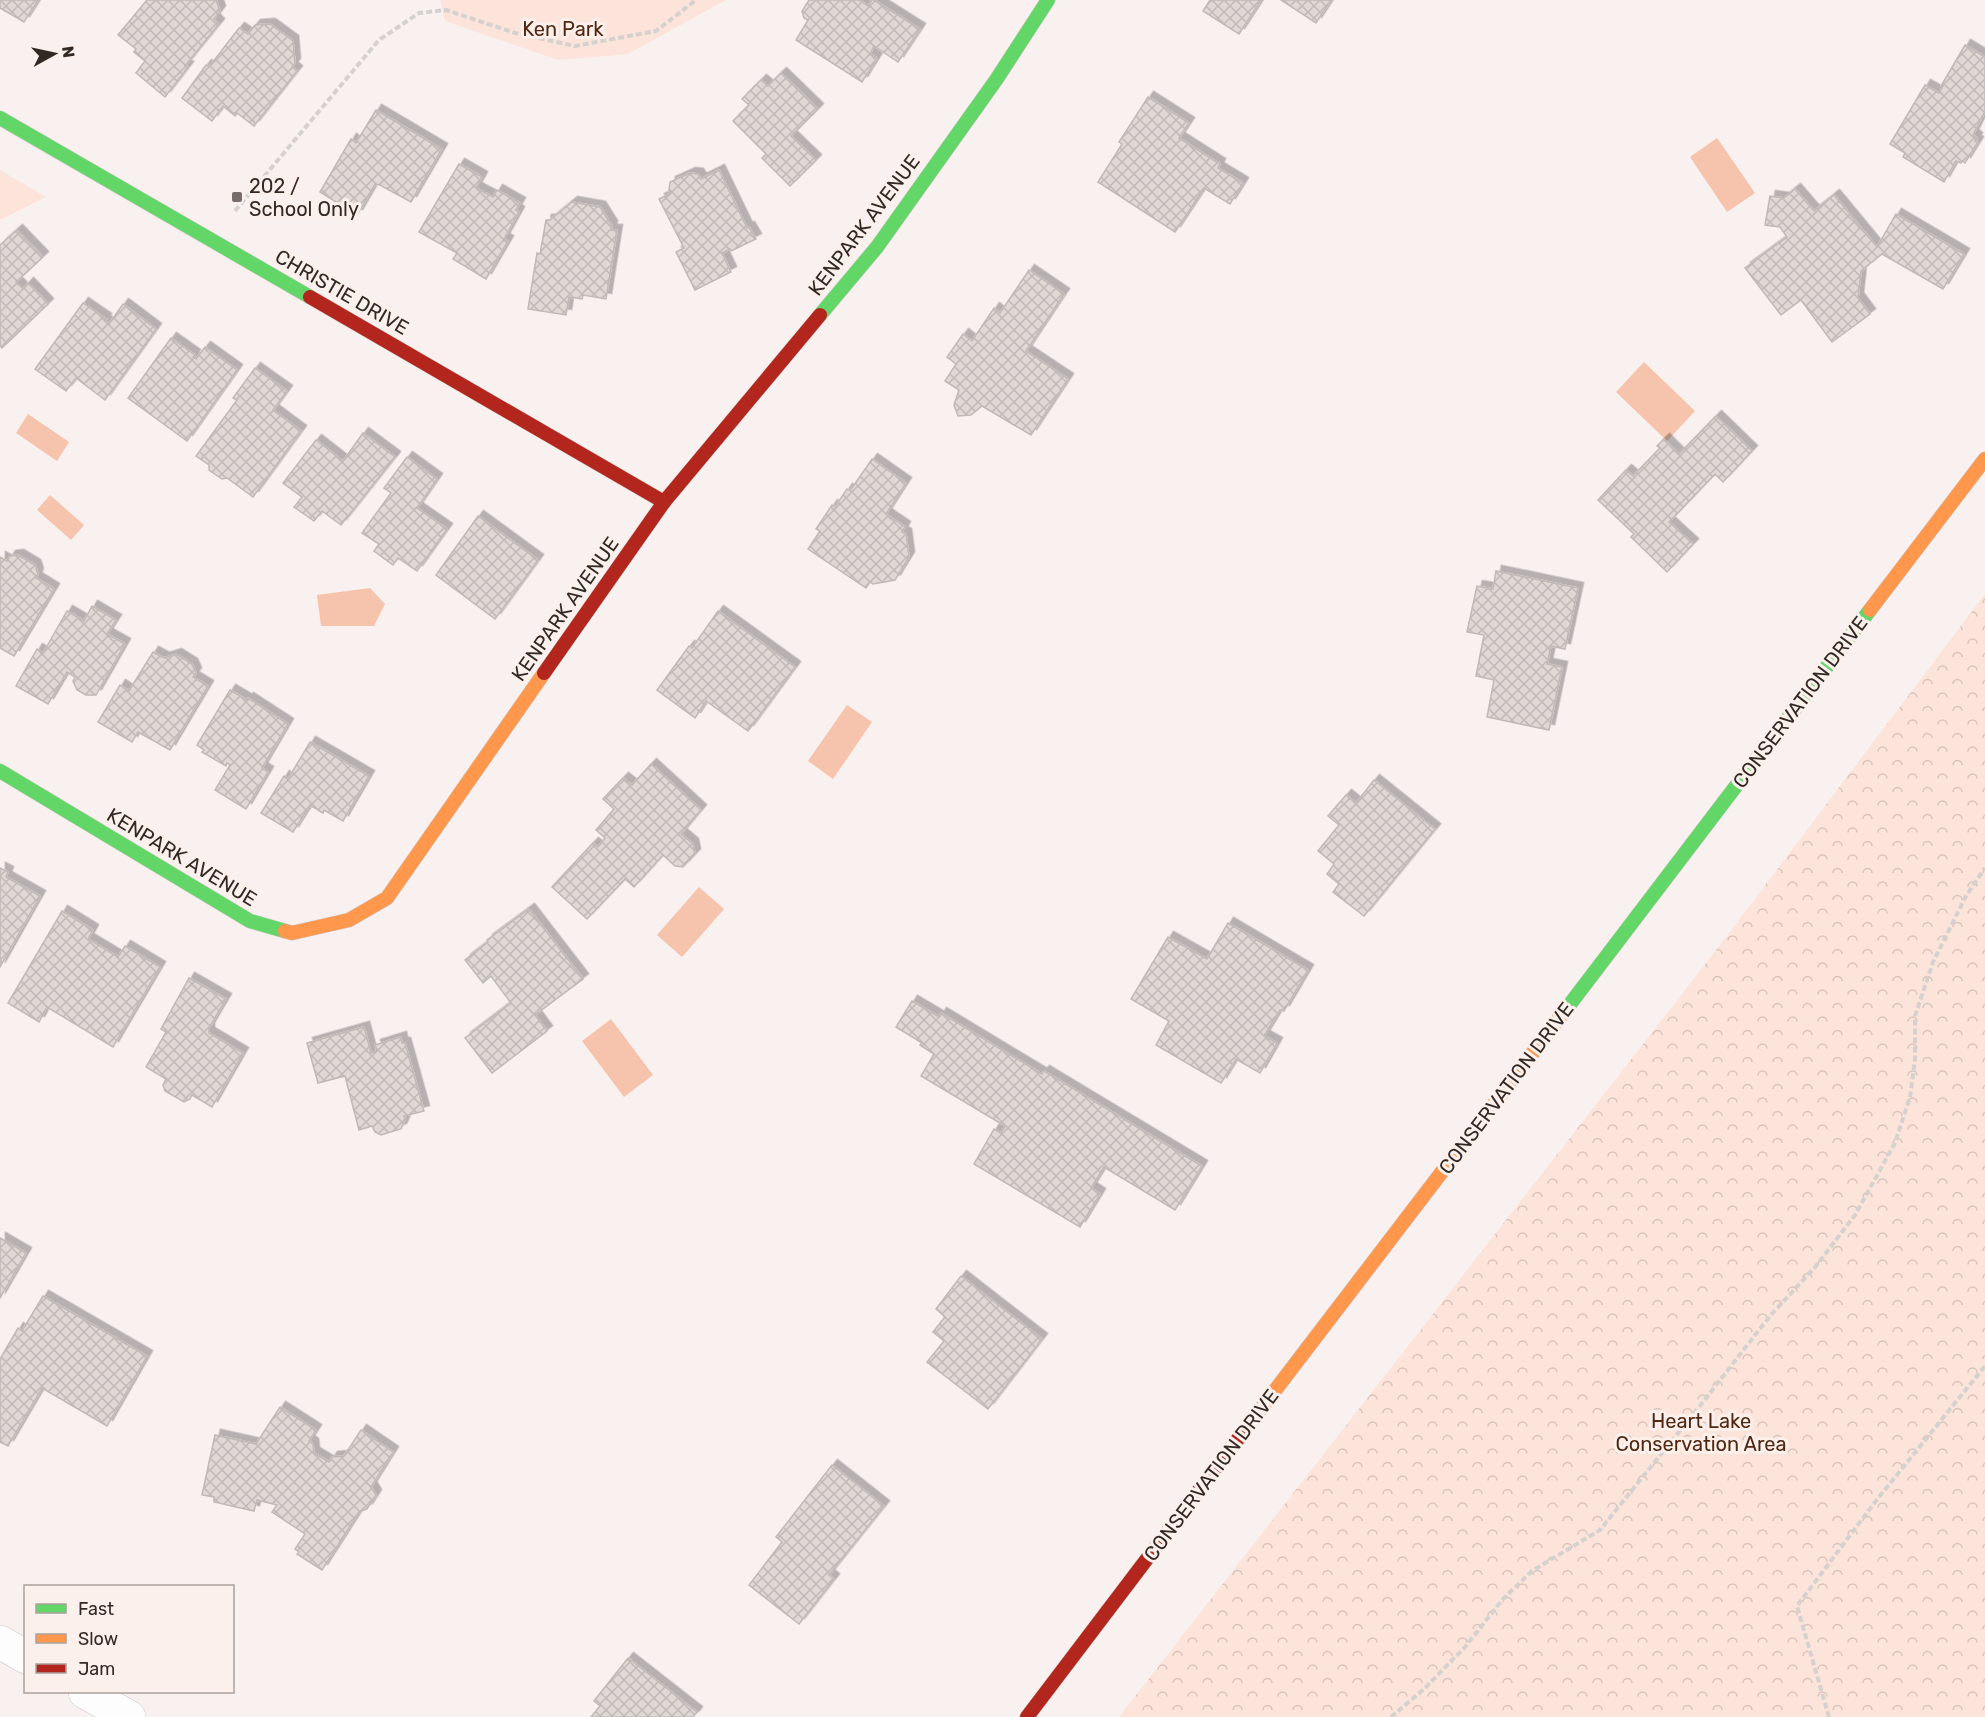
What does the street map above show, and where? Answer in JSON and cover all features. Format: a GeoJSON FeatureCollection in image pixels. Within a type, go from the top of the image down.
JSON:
{"type":"FeatureCollection","features":[{"type":"Feature","properties":{"kind":"street","name":"KENPARK AVENUE"},"geometry":{"type":"LineString","coordinates":[[0,771],[250,921],[292,933],[349,920],[387,898],[664,502],[877,247],[996,80],[1048,0]]}},
{"type":"Feature","properties":{"kind":"street","name":"CHRISTIE DRIVE"},"geometry":{"type":"LineString","coordinates":[[0,118],[664,502]]}},
{"type":"Feature","properties":{"kind":"street","name":"CONSERVATION DRIVE"},"geometry":{"type":"LineString","coordinates":[[1027,1717],[1985,459]]}},
{"type":"Feature","properties":{"kind":"street"},"geometry":{"type":"LineString","coordinates":[[0,1642],[24,1656]]}},
{"type":"Feature","properties":{"kind":"street"},"geometry":{"type":"LineString","coordinates":[[87,1693],[129,1717]]}},
{"type":"Feature","properties":{"kind":"path"},"geometry":{"type":"LineString","coordinates":[[211,239],[379,40],[419,13],[446,10],[515,33],[575,46],[656,31],[696,0]]}},
{"type":"Feature","properties":{"kind":"path"},"geometry":{"type":"LineString","coordinates":[[1391,1717],[1424,1689],[1465,1647],[1503,1599],[1532,1571],[1600,1530],[1770,1316],[1816,1266],[1855,1215],[1895,1143],[1910,1097],[1915,1060],[1915,1016],[1933,962],[1966,896],[1985,868]]}},
{"type":"Feature","properties":{"kind":"path"},"geometry":{"type":"LineString","coordinates":[[1829,1717],[1797,1606],[1875,1502],[1985,1366]]}},
{"type":"Feature","properties":{"kind":"green space","name":"Ken Park"},"geometry":{"type":"Polygon","coordinates":[[[440,0],[726,0],[628,54],[558,60],[445,21],[440,0]]]}},
{"type":"Feature","properties":{"kind":"green space"},"geometry":{"type":"Polygon","coordinates":[[[0,170],[46,197],[0,220],[0,170]]]}},
{"type":"Feature","properties":{"kind":"green space","name":"Heart Lake Conservation Area"},"geometry":{"type":"Polygon","coordinates":[[[1985,594],[1985,1717],[1119,1717],[1717,949],[1985,594]]]}},
{"type":"Feature","properties":{"kind":"shaded area"},"geometry":{"type":"Polygon","coordinates":[[[1717,138],[1755,193],[1727,212],[1690,157],[1717,138]]]}},
{"type":"Feature","properties":{"kind":"shaded area"},"geometry":{"type":"Polygon","coordinates":[[[1644,362],[1695,411],[1667,441],[1616,392],[1644,362]]]}},
{"type":"Feature","properties":{"kind":"shaded area"},"geometry":{"type":"Polygon","coordinates":[[[28,414],[69,442],[57,461],[16,433],[28,414]]]}},
{"type":"Feature","properties":{"kind":"shaded area"},"geometry":{"type":"Polygon","coordinates":[[[50,495],[84,525],[71,540],[37,510],[50,495]]]}},
{"type":"Feature","properties":{"kind":"shaded area"},"geometry":{"type":"Polygon","coordinates":[[[370,588],[385,604],[374,626],[321,626],[317,595],[370,588]]]}},
{"type":"Feature","properties":{"kind":"shaded area"},"geometry":{"type":"Polygon","coordinates":[[[847,705],[872,722],[833,779],[808,761],[847,705]]]}},
{"type":"Feature","properties":{"kind":"shaded area"},"geometry":{"type":"Polygon","coordinates":[[[699,887],[724,909],[682,957],[657,935],[699,887]]]}},
{"type":"Feature","properties":{"kind":"shaded area"},"geometry":{"type":"Polygon","coordinates":[[[611,1019],[653,1075],[624,1097],[582,1041],[611,1019]]]}},
{"type":"Feature","properties":{"kind":"building"},"geometry":{"type":"Polygon","coordinates":[[[0,0],[38,0],[24,22],[0,8],[0,0]]]}},
{"type":"Feature","properties":{"kind":"building"},"geometry":{"type":"Polygon","coordinates":[[[147,0],[216,0],[220,11],[214,19],[219,24],[185,66],[188,67],[165,97],[136,73],[145,61],[134,52],[136,49],[118,35],[147,0]]]}},
{"type":"Feature","properties":{"kind":"building"},"geometry":{"type":"Polygon","coordinates":[[[809,0],[859,0],[868,6],[874,0],[920,29],[898,62],[874,46],[870,54],[877,58],[862,82],[796,40],[808,20],[804,18],[802,11],[809,0]]]}},
{"type":"Feature","properties":{"kind":"building"},"geometry":{"type":"Polygon","coordinates":[[[1210,0],[1261,0],[1239,34],[1203,11],[1210,0]]]}},
{"type":"Feature","properties":{"kind":"building"},"geometry":{"type":"Polygon","coordinates":[[[1281,0],[1331,0],[1316,23],[1281,0]]]}},
{"type":"Feature","properties":{"kind":"building"},"geometry":{"type":"Polygon","coordinates":[[[270,24],[293,41],[295,64],[292,67],[297,71],[254,126],[237,113],[235,116],[223,106],[212,121],[182,98],[206,65],[209,67],[239,28],[248,34],[255,25],[270,24]]]}},
{"type":"Feature","properties":{"kind":"building"},"geometry":{"type":"Polygon","coordinates":[[[1965,45],[1985,57],[1985,111],[1973,135],[1977,138],[1975,141],[1978,142],[1965,163],[1956,161],[1944,182],[1903,157],[1905,153],[1890,144],[1925,85],[1939,93],[1965,45]]]}},
{"type":"Feature","properties":{"kind":"building"},"geometry":{"type":"Polygon","coordinates":[[[781,73],[818,109],[791,136],[816,160],[790,186],[762,158],[766,154],[733,121],[749,105],[742,99],[761,80],[768,86],[781,73]]]}},
{"type":"Feature","properties":{"kind":"building"},"geometry":{"type":"Polygon","coordinates":[[[1148,97],[1189,123],[1179,138],[1220,164],[1218,168],[1243,183],[1230,204],[1204,188],[1175,232],[1098,182],[1122,144],[1119,142],[1148,97]]]}},
{"type":"Feature","properties":{"kind":"building"},"geometry":{"type":"Polygon","coordinates":[[[376,110],[442,149],[411,202],[375,184],[357,215],[320,192],[351,139],[356,143],[376,110]]]}},
{"type":"Feature","properties":{"kind":"building"},"geometry":{"type":"Polygon","coordinates":[[[459,164],[482,177],[476,188],[493,197],[497,190],[520,203],[516,210],[519,212],[504,239],[508,241],[486,279],[453,259],[457,253],[419,232],[459,164]]]}},
{"type":"Feature","properties":{"kind":"building"},"geometry":{"type":"Polygon","coordinates":[[[719,170],[747,228],[749,227],[756,239],[722,253],[731,272],[695,290],[676,252],[684,248],[659,199],[671,193],[670,182],[690,173],[698,174],[701,179],[719,170]]]}},
{"type":"Feature","properties":{"kind":"building"},"geometry":{"type":"Polygon","coordinates":[[[1795,189],[1814,211],[1834,195],[1877,247],[1896,214],[1964,254],[1943,289],[1882,254],[1861,271],[1858,298],[1870,314],[1832,342],[1801,300],[1781,315],[1745,268],[1787,237],[1780,227],[1765,225],[1770,196],[1784,198],[1795,189]]]}},
{"type":"Feature","properties":{"kind":"building"},"geometry":{"type":"Polygon","coordinates":[[[572,202],[600,207],[612,226],[611,230],[617,230],[606,299],[583,295],[582,299],[569,297],[566,315],[528,309],[537,253],[540,254],[546,220],[550,220],[572,202]]]}},
{"type":"Feature","properties":{"kind":"building"},"geometry":{"type":"Polygon","coordinates":[[[17,230],[43,257],[16,282],[23,289],[28,283],[48,304],[2,348],[0,346],[0,245],[17,230]]]}},
{"type":"Feature","properties":{"kind":"building"},"geometry":{"type":"Polygon","coordinates":[[[1029,270],[1064,294],[1026,351],[1068,379],[1031,435],[982,406],[971,415],[958,416],[954,405],[959,390],[945,381],[956,364],[947,357],[963,334],[972,341],[994,308],[1000,313],[1029,270]]]}},
{"type":"Feature","properties":{"kind":"building"},"geometry":{"type":"Polygon","coordinates":[[[83,303],[106,319],[104,320],[109,324],[123,304],[156,329],[105,400],[76,378],[66,391],[35,369],[83,303]]]}},
{"type":"Feature","properties":{"kind":"building"},"geometry":{"type":"Polygon","coordinates":[[[171,338],[195,355],[193,357],[196,359],[205,347],[237,370],[187,441],[128,398],[171,338]]]}},
{"type":"Feature","properties":{"kind":"building"},"geometry":{"type":"Polygon","coordinates":[[[255,368],[287,391],[273,410],[301,431],[253,497],[227,478],[222,479],[209,470],[209,465],[196,456],[237,400],[233,398],[255,368]]]}},
{"type":"Feature","properties":{"kind":"building"},"geometry":{"type":"Polygon","coordinates":[[[1716,416],[1752,451],[1723,482],[1715,474],[1669,522],[1693,544],[1667,572],[1631,537],[1634,534],[1598,500],[1626,470],[1633,476],[1660,448],[1657,446],[1664,439],[1679,454],[1716,416]]]}},
{"type":"Feature","properties":{"kind":"building"},"geometry":{"type":"Polygon","coordinates":[[[363,433],[395,457],[341,525],[322,511],[314,521],[294,507],[302,497],[283,483],[316,440],[343,461],[363,433]]]}},
{"type":"Feature","properties":{"kind":"building"},"geometry":{"type":"Polygon","coordinates":[[[407,457],[437,479],[417,508],[447,529],[417,571],[398,558],[393,565],[374,551],[379,544],[362,533],[391,493],[384,488],[407,457]]]}},
{"type":"Feature","properties":{"kind":"building"},"geometry":{"type":"Polygon","coordinates":[[[872,459],[906,483],[886,514],[905,527],[902,532],[906,534],[909,557],[895,580],[873,584],[870,582],[866,588],[808,549],[820,531],[816,529],[832,505],[835,507],[847,489],[850,491],[872,459]]]}},
{"type":"Feature","properties":{"kind":"building"},"geometry":{"type":"Polygon","coordinates":[[[478,516],[538,560],[495,619],[436,575],[478,516]]]}},
{"type":"Feature","properties":{"kind":"building"},"geometry":{"type":"Polygon","coordinates":[[[18,555],[35,565],[38,574],[36,578],[54,589],[14,656],[0,648],[0,557],[7,561],[10,556],[18,555]]]}},
{"type":"Feature","properties":{"kind":"building"},"geometry":{"type":"Polygon","coordinates":[[[1496,571],[1578,588],[1565,649],[1551,646],[1547,664],[1562,667],[1549,730],[1487,717],[1494,680],[1476,676],[1484,635],[1467,632],[1477,586],[1493,589],[1496,571]]]}},
{"type":"Feature","properties":{"kind":"building"},"geometry":{"type":"Polygon","coordinates":[[[92,606],[116,620],[107,634],[125,644],[96,695],[86,695],[77,690],[73,681],[75,677],[67,672],[48,704],[16,686],[37,649],[43,653],[67,611],[84,621],[92,606]]]}},
{"type":"Feature","properties":{"kind":"building"},"geometry":{"type":"Polygon","coordinates":[[[718,611],[795,667],[748,731],[706,701],[695,718],[657,690],[689,646],[692,648],[718,611]]]}},
{"type":"Feature","properties":{"kind":"building"},"geometry":{"type":"Polygon","coordinates":[[[153,652],[164,658],[176,654],[192,664],[196,673],[193,677],[208,686],[170,750],[138,732],[132,742],[98,722],[120,685],[129,691],[153,652]]]}},
{"type":"Feature","properties":{"kind":"building"},"geometry":{"type":"Polygon","coordinates":[[[230,690],[247,700],[248,698],[288,724],[262,768],[268,772],[246,809],[215,790],[230,765],[227,763],[226,766],[202,752],[204,750],[197,745],[230,690]]]}},
{"type":"Feature","properties":{"kind":"building"},"geometry":{"type":"Polygon","coordinates":[[[310,742],[369,776],[343,821],[310,805],[293,832],[261,813],[284,776],[288,779],[310,742]]]}},
{"type":"Feature","properties":{"kind":"building"},"geometry":{"type":"Polygon","coordinates":[[[651,764],[701,810],[681,834],[693,844],[695,854],[683,867],[675,866],[663,855],[634,887],[625,879],[587,919],[552,887],[593,843],[598,847],[605,838],[596,830],[614,809],[603,799],[623,778],[632,785],[651,764]]]}},
{"type":"Feature","properties":{"kind":"building"},"geometry":{"type":"Polygon","coordinates":[[[1374,780],[1435,829],[1364,916],[1333,892],[1339,884],[1327,874],[1334,864],[1318,851],[1339,825],[1328,816],[1346,795],[1356,803],[1374,780]]]}},
{"type":"Feature","properties":{"kind":"building"},"geometry":{"type":"Polygon","coordinates":[[[0,868],[8,872],[6,877],[40,896],[0,967],[0,868]]]}},
{"type":"Feature","properties":{"kind":"building"},"geometry":{"type":"Polygon","coordinates":[[[529,909],[583,979],[535,1015],[547,1031],[492,1073],[465,1038],[511,1003],[491,976],[483,983],[465,960],[488,942],[487,940],[529,909]]]}},
{"type":"Feature","properties":{"kind":"building"},"geometry":{"type":"Polygon","coordinates":[[[62,911],[93,930],[88,939],[118,957],[125,946],[160,967],[113,1047],[47,1007],[39,1022],[8,1003],[62,911]]]}},
{"type":"Feature","properties":{"kind":"building"},"geometry":{"type":"Polygon","coordinates":[[[1228,923],[1308,970],[1284,1011],[1280,1010],[1264,1036],[1277,1043],[1260,1073],[1236,1059],[1221,1083],[1156,1045],[1169,1021],[1131,999],[1168,937],[1207,959],[1228,923]]]}},
{"type":"Feature","properties":{"kind":"building"},"geometry":{"type":"Polygon","coordinates":[[[189,978],[226,999],[209,1028],[209,1033],[243,1053],[212,1107],[192,1095],[184,1102],[165,1091],[163,1085],[166,1079],[146,1067],[166,1032],[161,1029],[189,978]]]}},
{"type":"Feature","properties":{"kind":"building"},"geometry":{"type":"Polygon","coordinates":[[[912,1001],[939,1017],[941,1013],[1042,1074],[1044,1071],[1202,1166],[1175,1210],[1104,1167],[1091,1188],[1100,1194],[1080,1227],[974,1164],[994,1129],[1001,1133],[1005,1126],[921,1076],[934,1054],[920,1045],[922,1043],[896,1027],[912,1001]]]}},
{"type":"Feature","properties":{"kind":"building"},"geometry":{"type":"Polygon","coordinates":[[[364,1027],[371,1053],[377,1051],[375,1045],[401,1037],[402,1043],[405,1043],[424,1111],[404,1116],[405,1120],[401,1129],[381,1135],[375,1132],[372,1126],[359,1130],[345,1076],[318,1083],[307,1043],[364,1027]]]}},
{"type":"Feature","properties":{"kind":"building"},"geometry":{"type":"Polygon","coordinates":[[[0,1238],[26,1253],[0,1298],[0,1238]]]}},
{"type":"Feature","properties":{"kind":"building"},"geometry":{"type":"Polygon","coordinates":[[[961,1276],[1042,1339],[988,1409],[927,1362],[944,1341],[933,1332],[945,1317],[936,1309],[961,1276]]]}},
{"type":"Feature","properties":{"kind":"building"},"geometry":{"type":"Polygon","coordinates":[[[43,1296],[147,1356],[107,1426],[42,1388],[8,1446],[0,1442],[0,1359],[18,1328],[22,1331],[43,1296]]]}},
{"type":"Feature","properties":{"kind":"building"},"geometry":{"type":"Polygon","coordinates":[[[280,1407],[316,1430],[309,1441],[313,1444],[314,1453],[329,1462],[332,1457],[344,1456],[361,1430],[393,1452],[371,1487],[376,1495],[367,1509],[359,1512],[322,1570],[297,1554],[299,1552],[295,1549],[305,1534],[272,1512],[277,1505],[257,1500],[254,1511],[214,1502],[214,1497],[202,1495],[215,1435],[256,1444],[280,1407]]]}},
{"type":"Feature","properties":{"kind":"building"},"geometry":{"type":"Polygon","coordinates":[[[832,1465],[884,1506],[829,1575],[834,1579],[799,1624],[749,1585],[782,1542],[776,1537],[832,1465]]]}},
{"type":"Feature","properties":{"kind":"building"},"geometry":{"type":"Polygon","coordinates":[[[628,1658],[697,1712],[693,1717],[591,1717],[600,1706],[594,1701],[628,1658]]]}},
{"type":"Feature","properties":{"kind":"traffic: fast"},"geometry":{"type":"LineString","coordinates":[[820,315],[877,247],[996,80],[1048,0]]}},
{"type":"Feature","properties":{"kind":"traffic: fast"},"geometry":{"type":"LineString","coordinates":[[0,118],[310,297]]}},
{"type":"Feature","properties":{"kind":"traffic: fast"},"geometry":{"type":"LineString","coordinates":[[1561,1016],[1870,610]]}},
{"type":"Feature","properties":{"kind":"traffic: fast"},"geometry":{"type":"LineString","coordinates":[[0,771],[250,921],[285,931]]}},
{"type":"Feature","properties":{"kind":"traffic: slow"},"geometry":{"type":"LineString","coordinates":[[1870,610],[1985,459]]}},
{"type":"Feature","properties":{"kind":"traffic: slow"},"geometry":{"type":"LineString","coordinates":[[285,931],[292,933],[349,920],[387,898],[544,673]]}},
{"type":"Feature","properties":{"kind":"traffic: slow"},"geometry":{"type":"LineString","coordinates":[[1244,1431],[1561,1016]]}},
{"type":"Feature","properties":{"kind":"traffic: jam"},"geometry":{"type":"LineString","coordinates":[[310,297],[664,502]]}},
{"type":"Feature","properties":{"kind":"traffic: jam"},"geometry":{"type":"LineString","coordinates":[[544,673],[664,502],[820,315]]}},
{"type":"Feature","properties":{"kind":"traffic: jam"},"geometry":{"type":"LineString","coordinates":[[1027,1717],[1244,1431]]}},
{"type":"Feature","properties":{"kind":"place","name":"202 / School Only"},"geometry":{"type":"Point","coordinates":[237,197]}}]}
